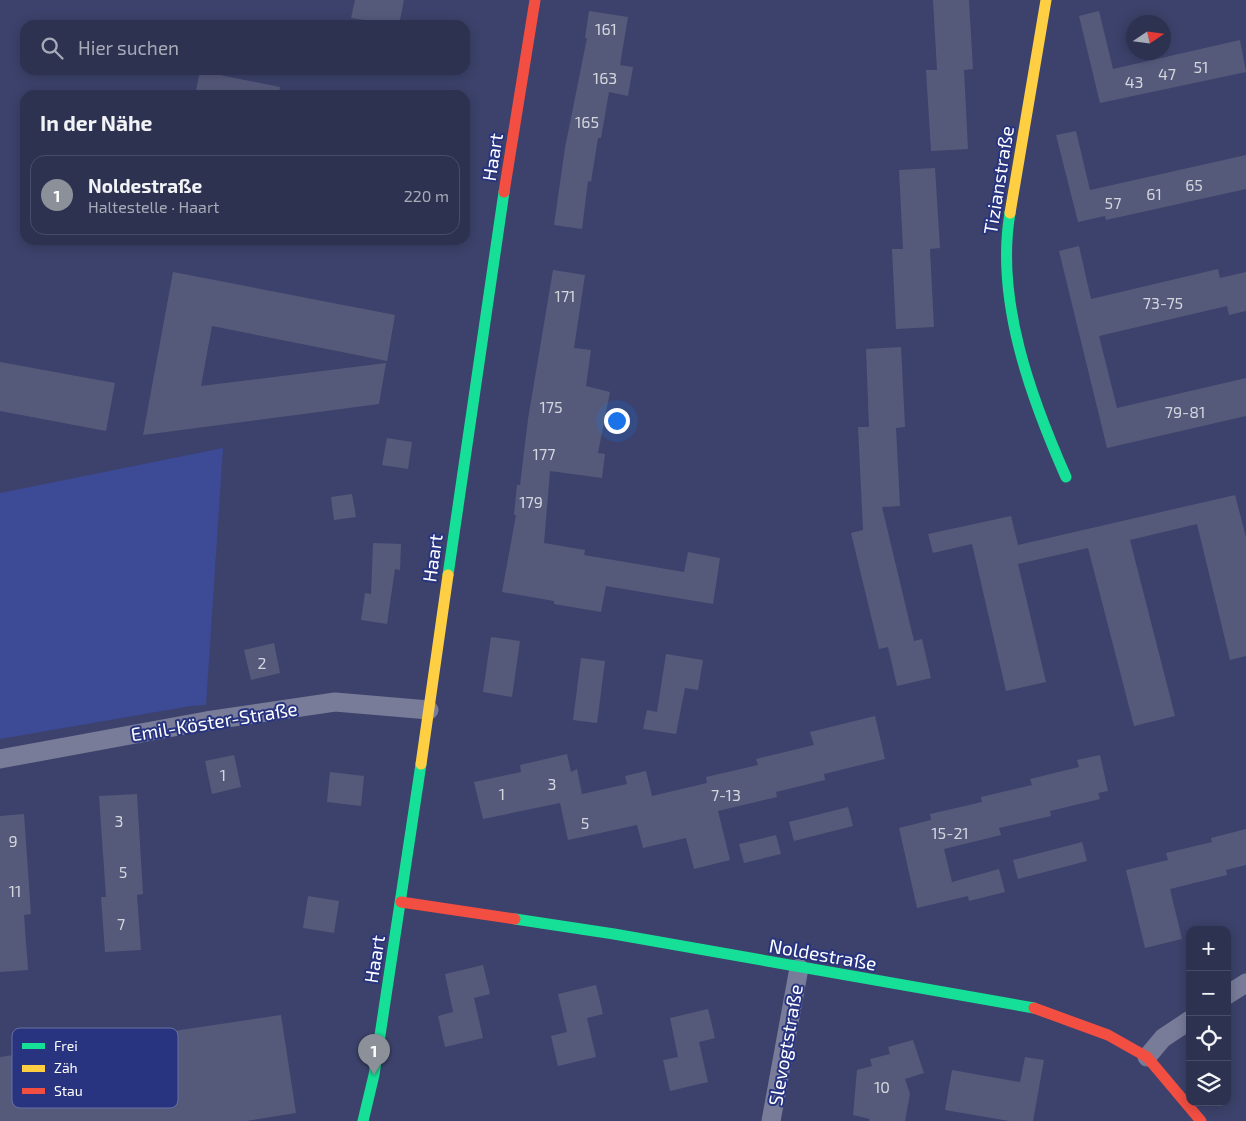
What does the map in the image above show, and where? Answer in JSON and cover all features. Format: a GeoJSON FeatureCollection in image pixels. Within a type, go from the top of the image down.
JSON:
{"type":"FeatureCollection","features":[{"type":"Feature","properties":{"kind":"street","name":"Haart"},"geometry":{"type":"LineString","coordinates":[[363,1121],[374,1075],[401,902],[483,324],[535,0]]}},
{"type":"Feature","properties":{"kind":"street","name":"Tizianstraße"},"geometry":{"type":"LineString","coordinates":[[1046,0],[1005,239],[1010,298],[1029,382],[1045,429],[1066,477]]}},
{"type":"Feature","properties":{"kind":"street","name":"Emil-Köster-Straße"},"geometry":{"type":"LineString","coordinates":[[0,758],[206,721],[335,702],[429,710]]}},
{"type":"Feature","properties":{"kind":"street","name":"Noldestraße"},"geometry":{"type":"LineString","coordinates":[[401,902],[614,934],[799,968],[1032,1007],[1108,1035],[1147,1056],[1201,1121]]}},
{"type":"Feature","properties":{"kind":"street","name":"Slevogtstraße"},"geometry":{"type":"LineString","coordinates":[[771,1121],[799,968]]}},
{"type":"Feature","properties":{"kind":"street"},"geometry":{"type":"LineString","coordinates":[[1231,992],[1246,983]]}},
{"type":"Feature","properties":{"kind":"street"},"geometry":{"type":"LineString","coordinates":[[1147,1056],[1163,1038],[1186,1023]]}},
{"type":"Feature","properties":{"kind":"shaded area"},"geometry":{"type":"Polygon","coordinates":[[[223,448],[206,705],[0,739],[0,493],[223,448]]]}},
{"type":"Feature","properties":{"kind":"building"},"geometry":{"type":"Polygon","coordinates":[[[355,0],[404,0],[400,20],[351,18],[355,0]]]}},
{"type":"Feature","properties":{"kind":"building"},"geometry":{"type":"Polygon","coordinates":[[[933,0],[969,0],[973,69],[964,70],[968,149],[931,151],[926,70],[937,70],[933,0]]]}},
{"type":"Feature","properties":{"kind":"building"},"geometry":{"type":"Polygon","coordinates":[[[589,11],[628,17],[620,65],[633,67],[628,96],[609,92],[601,138],[598,138],[591,182],[588,181],[582,229],[554,225],[565,148],[587,38],[585,38],[589,11]]]}},
{"type":"Feature","properties":{"kind":"building"},"geometry":{"type":"Polygon","coordinates":[[[1099,11],[1113,69],[1152,60],[1171,60],[1171,56],[1240,40],[1246,72],[1100,103],[1079,16],[1099,11]]]}},
{"type":"Feature","properties":{"kind":"building"},"geometry":{"type":"Polygon","coordinates":[[[199,75],[220,75],[280,87],[280,90],[196,90],[199,75]]]}},
{"type":"Feature","properties":{"kind":"building"},"geometry":{"type":"Polygon","coordinates":[[[1076,131],[1090,190],[1246,155],[1246,189],[1106,220],[1105,216],[1078,222],[1056,135],[1076,131]]]}},
{"type":"Feature","properties":{"kind":"building"},"geometry":{"type":"Polygon","coordinates":[[[935,168],[940,248],[930,249],[934,327],[896,329],[892,249],[903,249],[899,170],[935,168]]]}},
{"type":"Feature","properties":{"kind":"building"},"geometry":{"type":"Polygon","coordinates":[[[1079,246],[1091,299],[1218,269],[1220,278],[1246,272],[1246,311],[1229,315],[1227,306],[1099,336],[1117,408],[1246,378],[1246,416],[1107,448],[1059,251],[1079,246]]]}},
{"type":"Feature","properties":{"kind":"building"},"geometry":{"type":"Polygon","coordinates":[[[553,270],[585,275],[574,348],[591,350],[586,386],[610,392],[598,453],[605,454],[602,478],[550,471],[544,543],[585,550],[584,555],[684,572],[688,552],[720,558],[713,604],[606,586],[601,612],[502,592],[516,515],[514,515],[517,485],[520,485],[528,419],[553,270]]]}},
{"type":"Feature","properties":{"kind":"building"},"geometry":{"type":"Polygon","coordinates":[[[173,272],[395,315],[387,361],[212,326],[201,386],[386,363],[379,404],[143,435],[173,272]]]}},
{"type":"Feature","properties":{"kind":"building"},"geometry":{"type":"Polygon","coordinates":[[[901,347],[905,427],[896,428],[900,506],[882,507],[914,641],[922,639],[931,678],[897,686],[888,647],[879,649],[851,533],[863,530],[858,427],[869,427],[866,349],[901,347]]]}},
{"type":"Feature","properties":{"kind":"building"},"geometry":{"type":"Polygon","coordinates":[[[0,362],[115,383],[106,431],[0,411],[0,362]]]}},
{"type":"Feature","properties":{"kind":"building"},"geometry":{"type":"Polygon","coordinates":[[[387,438],[412,442],[408,469],[382,465],[387,438]]]}},
{"type":"Feature","properties":{"kind":"building"},"geometry":{"type":"Polygon","coordinates":[[[352,494],[356,517],[334,520],[331,497],[352,494]]]}},
{"type":"Feature","properties":{"kind":"building"},"geometry":{"type":"Polygon","coordinates":[[[1235,495],[1246,537],[1246,656],[1230,660],[1197,524],[1130,540],[1175,716],[1134,726],[1088,548],[1018,564],[1046,682],[1006,691],[972,544],[933,553],[928,534],[1011,516],[1018,545],[1235,495]]]}},
{"type":"Feature","properties":{"kind":"building"},"geometry":{"type":"Polygon","coordinates":[[[373,543],[401,544],[400,570],[395,569],[387,624],[361,620],[365,593],[371,594],[373,543]]]}},
{"type":"Feature","properties":{"kind":"building"},"geometry":{"type":"Polygon","coordinates":[[[491,637],[520,641],[512,697],[483,692],[491,637]]]}},
{"type":"Feature","properties":{"kind":"building"},"geometry":{"type":"Polygon","coordinates":[[[274,643],[280,673],[251,680],[244,650],[274,643]]]}},
{"type":"Feature","properties":{"kind":"building"},"geometry":{"type":"Polygon","coordinates":[[[666,654],[703,660],[698,690],[685,688],[676,734],[643,729],[647,710],[657,712],[666,654]]]}},
{"type":"Feature","properties":{"kind":"building"},"geometry":{"type":"Polygon","coordinates":[[[581,658],[605,661],[597,723],[573,720],[581,658]]]}},
{"type":"Feature","properties":{"kind":"building"},"geometry":{"type":"Polygon","coordinates":[[[875,716],[885,759],[824,774],[825,780],[776,792],[777,797],[718,811],[730,860],[694,869],[686,838],[643,848],[637,825],[568,840],[560,803],[483,819],[474,782],[521,772],[520,765],[567,754],[571,772],[577,769],[582,794],[627,784],[625,776],[646,771],[652,796],[707,783],[706,777],[758,765],[756,759],[814,745],[810,732],[875,716]]]}},
{"type":"Feature","properties":{"kind":"building"},"geometry":{"type":"Polygon","coordinates":[[[234,755],[241,787],[212,794],[205,761],[234,755]]]}},
{"type":"Feature","properties":{"kind":"building"},"geometry":{"type":"Polygon","coordinates":[[[1100,755],[1108,791],[1098,793],[1100,799],[1050,811],[1051,816],[999,828],[1001,835],[944,849],[952,882],[999,869],[1005,892],[969,901],[968,896],[917,908],[899,828],[931,820],[930,814],[982,802],[981,797],[1032,785],[1030,779],[1079,767],[1077,760],[1100,755]]]}},
{"type":"Feature","properties":{"kind":"building"},"geometry":{"type":"Polygon","coordinates":[[[330,772],[364,776],[361,806],[327,802],[330,772]]]}},
{"type":"Feature","properties":{"kind":"building"},"geometry":{"type":"Polygon","coordinates":[[[137,794],[143,894],[137,895],[141,950],[105,952],[101,897],[106,897],[99,796],[137,794]]]}},
{"type":"Feature","properties":{"kind":"building"},"geometry":{"type":"Polygon","coordinates":[[[848,807],[853,826],[794,841],[789,822],[848,807]]]}},
{"type":"Feature","properties":{"kind":"building"},"geometry":{"type":"Polygon","coordinates":[[[24,814],[31,914],[24,915],[28,970],[0,972],[0,816],[24,814]]]}},
{"type":"Feature","properties":{"kind":"building"},"geometry":{"type":"Polygon","coordinates":[[[1246,829],[1246,865],[1226,870],[1227,875],[1170,889],[1182,939],[1145,948],[1126,870],[1168,860],[1166,853],[1212,842],[1211,838],[1246,829]]]}},
{"type":"Feature","properties":{"kind":"building"},"geometry":{"type":"Polygon","coordinates":[[[776,835],[781,854],[744,863],[739,844],[776,835]]]}},
{"type":"Feature","properties":{"kind":"building"},"geometry":{"type":"Polygon","coordinates":[[[1082,842],[1087,861],[1018,879],[1013,860],[1082,842]]]}},
{"type":"Feature","properties":{"kind":"building"},"geometry":{"type":"Polygon","coordinates":[[[308,896],[339,901],[334,933],[303,928],[308,896]]]}},
{"type":"Feature","properties":{"kind":"building"},"geometry":{"type":"Polygon","coordinates":[[[483,965],[490,994],[474,998],[483,1038],[445,1047],[438,1016],[453,1012],[445,974],[483,965]]]}},
{"type":"Feature","properties":{"kind":"building"},"geometry":{"type":"Polygon","coordinates":[[[596,985],[603,1014],[587,1018],[596,1057],[558,1066],[551,1036],[567,1032],[558,994],[596,985]]]}},
{"type":"Feature","properties":{"kind":"building"},"geometry":{"type":"Polygon","coordinates":[[[708,1009],[715,1038],[699,1042],[708,1082],[670,1091],[663,1060],[678,1057],[670,1018],[708,1009]]]}},
{"type":"Feature","properties":{"kind":"building"},"geometry":{"type":"Polygon","coordinates":[[[281,1015],[296,1113],[246,1121],[0,1121],[0,1057],[12,1055],[12,1108],[178,1108],[178,1030],[281,1015]]]}},
{"type":"Feature","properties":{"kind":"building"},"geometry":{"type":"Polygon","coordinates":[[[913,1040],[924,1073],[905,1079],[910,1094],[905,1121],[869,1121],[870,1119],[853,1115],[857,1070],[872,1066],[870,1059],[890,1054],[888,1047],[913,1040]]]}},
{"type":"Feature","properties":{"kind":"building"},"geometry":{"type":"Polygon","coordinates":[[[1025,1057],[1044,1060],[1033,1121],[1009,1121],[945,1110],[952,1070],[1020,1082],[1025,1057]]]}},
{"type":"Feature","properties":{"kind":"traffic: fast"},"geometry":{"type":"LineString","coordinates":[[448,575],[504,192]]}},
{"type":"Feature","properties":{"kind":"traffic: fast"},"geometry":{"type":"LineString","coordinates":[[1010,213],[1007,246],[1008,280],[1019,348],[1040,415],[1066,477]]}},
{"type":"Feature","properties":{"kind":"traffic: fast"},"geometry":{"type":"LineString","coordinates":[[363,1121],[374,1075],[421,764]]}},
{"type":"Feature","properties":{"kind":"traffic: fast"},"geometry":{"type":"LineString","coordinates":[[515,919],[614,934],[1034,1008]]}},
{"type":"Feature","properties":{"kind":"traffic: slow"},"geometry":{"type":"LineString","coordinates":[[1010,213],[1046,0]]}},
{"type":"Feature","properties":{"kind":"traffic: slow"},"geometry":{"type":"LineString","coordinates":[[421,764],[448,575]]}},
{"type":"Feature","properties":{"kind":"traffic: jam"},"geometry":{"type":"LineString","coordinates":[[504,192],[535,0]]}},
{"type":"Feature","properties":{"kind":"traffic: jam"},"geometry":{"type":"LineString","coordinates":[[401,902],[515,919]]}},
{"type":"Feature","properties":{"kind":"traffic: jam"},"geometry":{"type":"LineString","coordinates":[[1034,1008],[1108,1035],[1147,1057],[1201,1121]]}},
{"type":"Feature","properties":{"kind":"place","name":"Noldestraße"},"geometry":{"type":"Point","coordinates":[374,1075]}}]}
